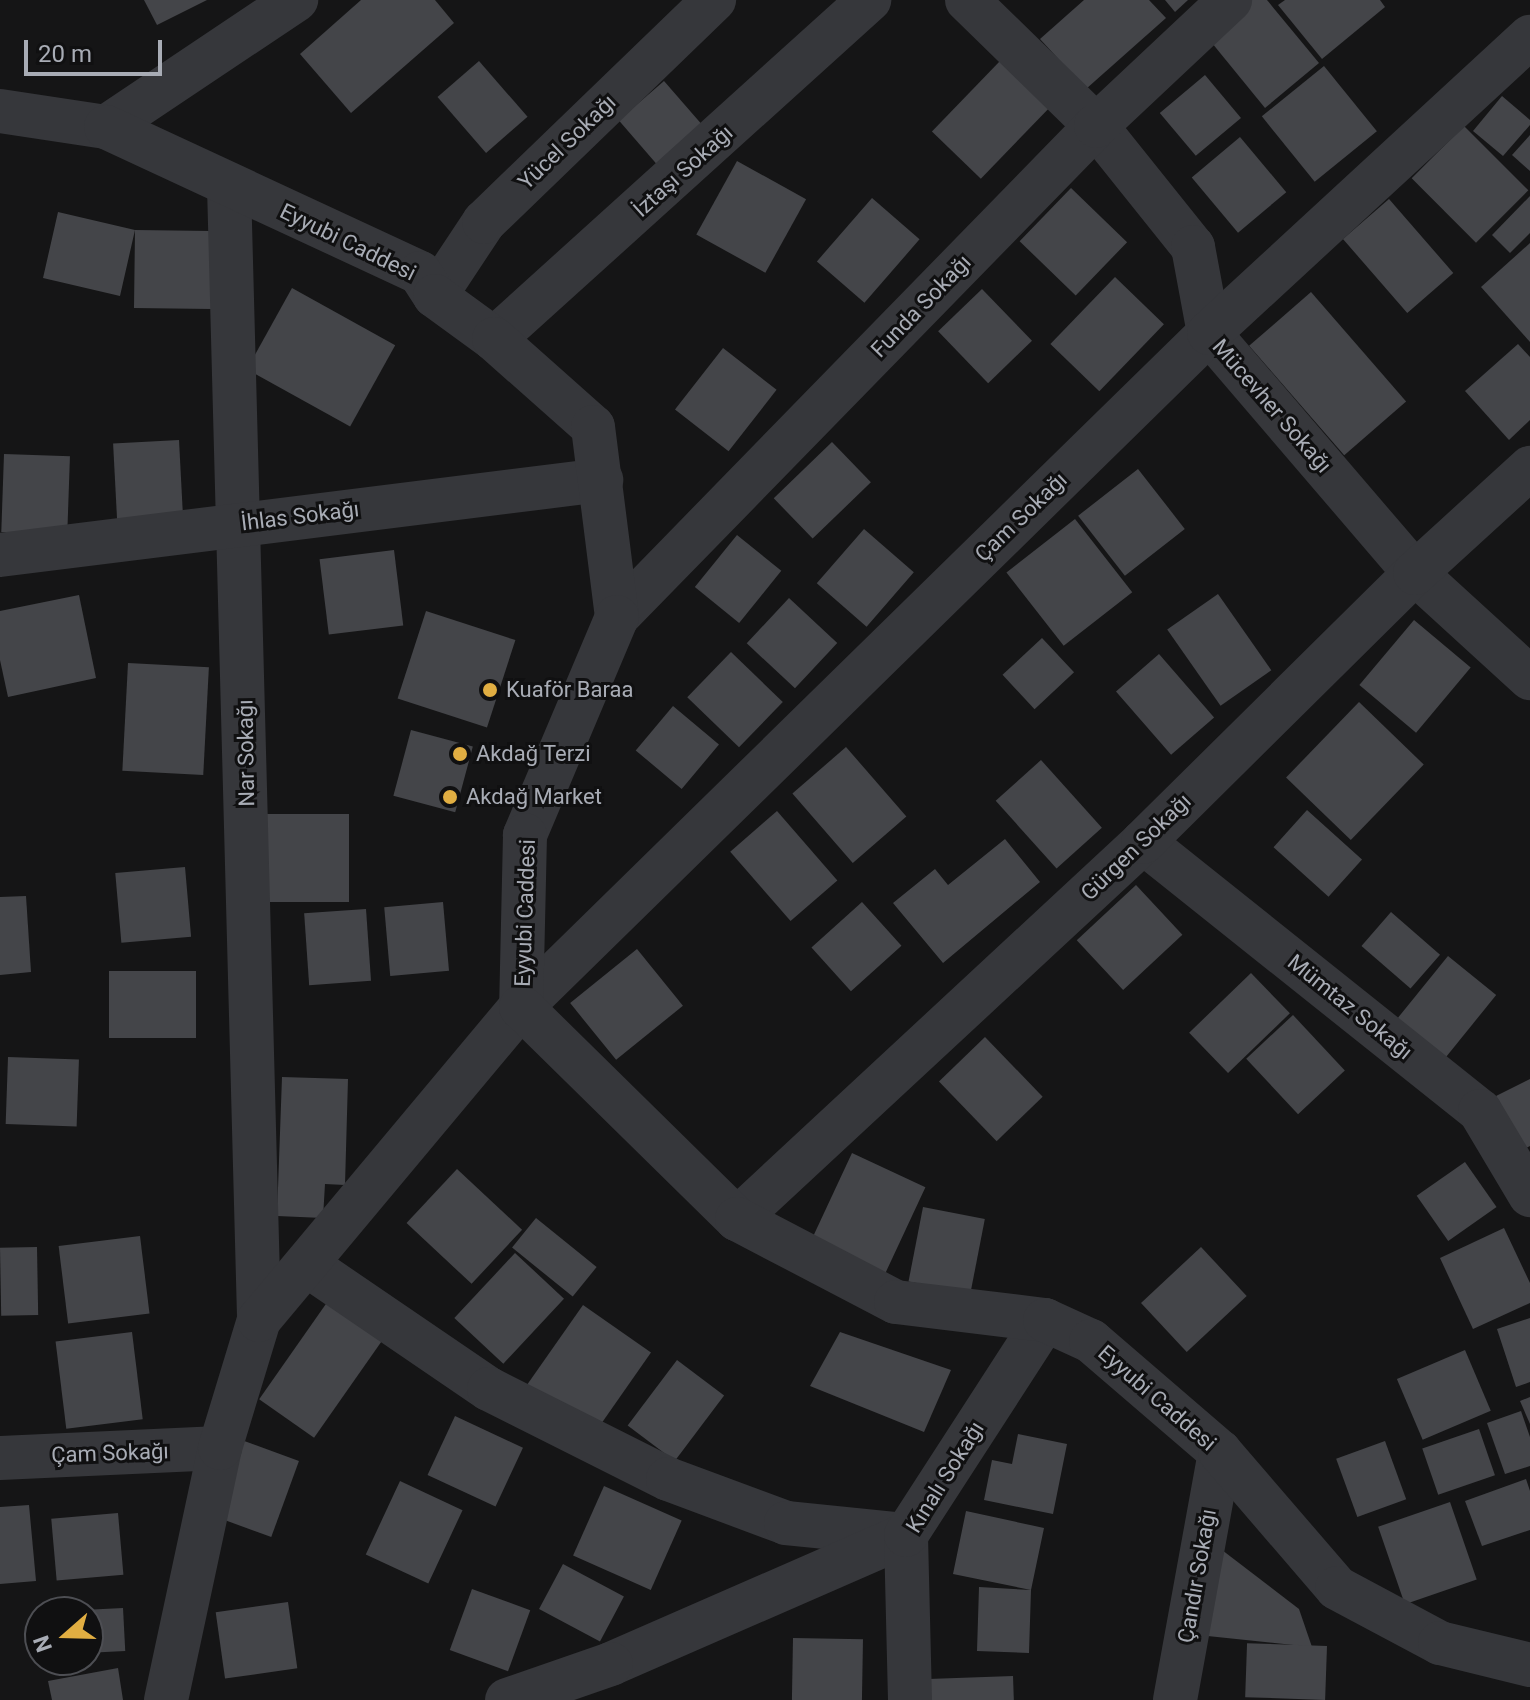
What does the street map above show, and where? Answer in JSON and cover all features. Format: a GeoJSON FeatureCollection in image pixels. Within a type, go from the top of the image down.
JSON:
{"type":"FeatureCollection","features":[{"type":"Feature","properties":{"kind":"street"},"geometry":{"type":"LineString","coordinates":[[106,127],[296,0]]}},
{"type":"Feature","properties":{"kind":"street","name":"Yücel Sokağı"},"geometry":{"type":"LineString","coordinates":[[435,296],[484,222],[714,0]]}},
{"type":"Feature","properties":{"kind":"street","name":"İztaşı Sokağı"},"geometry":{"type":"LineString","coordinates":[[494,339],[869,0]]}},
{"type":"Feature","properties":{"kind":"street","name":"Mücevher Sokağı"},"geometry":{"type":"LineString","coordinates":[[967,0],[1096,126],[1193,247],[1209,333],[1415,573],[1530,678]]}},
{"type":"Feature","properties":{"kind":"street","name":"Funda Sokağı"},"geometry":{"type":"LineString","coordinates":[[617,617],[1096,126],[1230,0]]}},
{"type":"Feature","properties":{"kind":"street","name":"Çam Sokağı"},"geometry":{"type":"LineString","coordinates":[[259,1320],[521,1007],[1209,333],[1530,37]]}},
{"type":"Feature","properties":{"kind":"street","name":"Eyyubi Caddesi"},"geometry":{"type":"LineString","coordinates":[[0,111],[106,127],[420,273],[435,296],[494,339],[593,427],[617,617],[525,835],[521,1007],[737,1219],[896,1302],[1045,1320],[1091,1341],[1220,1452],[1337,1588],[1440,1643],[1530,1665]]}},
{"type":"Feature","properties":{"kind":"street","name":"Nar Sokağı"},"geometry":{"type":"LineString","coordinates":[[229,186],[241,523],[259,1320]]}},
{"type":"Feature","properties":{"kind":"street","name":"Gürgen Sokağı"},"geometry":{"type":"LineString","coordinates":[[737,1219],[1143,842],[1415,573],[1530,468]]}},
{"type":"Feature","properties":{"kind":"street","name":"İhlas Sokağı"},"geometry":{"type":"LineString","coordinates":[[0,555],[601,480]]}},
{"type":"Feature","properties":{"kind":"street","name":"Mümtaz Sokağı"},"geometry":{"type":"LineString","coordinates":[[1143,842],[1480,1111],[1530,1195]]}},
{"type":"Feature","properties":{"kind":"street"},"geometry":{"type":"LineString","coordinates":[[307,1265],[489,1389],[668,1479],[786,1523],[906,1535]]}},
{"type":"Feature","properties":{"kind":"street"},"geometry":{"type":"LineString","coordinates":[[166,1700],[220,1448],[259,1320]]}},
{"type":"Feature","properties":{"kind":"street","name":"Kınalı Sokağı"},"geometry":{"type":"LineString","coordinates":[[910,1700],[906,1535],[1045,1320]]}},
{"type":"Feature","properties":{"kind":"street","name":"Çam Sokağı"},"geometry":{"type":"LineString","coordinates":[[0,1458],[220,1448]]}},
{"type":"Feature","properties":{"kind":"street","name":"Çandır Sokağı"},"geometry":{"type":"LineString","coordinates":[[1175,1700],[1220,1452]]}},
{"type":"Feature","properties":{"kind":"street"},"geometry":{"type":"LineString","coordinates":[[507,1700],[611,1664],[906,1535]]}},
{"type":"Feature","properties":{"kind":"building"},"geometry":{"type":"Polygon","coordinates":[[[144,0],[207,0],[157,25],[144,0]]]}},
{"type":"Feature","properties":{"kind":"building"},"geometry":{"type":"Polygon","coordinates":[[[361,0],[435,0],[454,23],[351,113],[300,54],[361,0]]]}},
{"type":"Feature","properties":{"kind":"building"},"geometry":{"type":"Polygon","coordinates":[[[1084,0],[1149,0],[1166,18],[1086,89],[1040,39],[1084,0]]]}},
{"type":"Feature","properties":{"kind":"building"},"geometry":{"type":"Polygon","coordinates":[[[1165,0],[1188,0],[1175,12],[1165,0]]]}},
{"type":"Feature","properties":{"kind":"building"},"geometry":{"type":"Polygon","coordinates":[[[1243,0],[1267,0],[1319,63],[1265,108],[1203,32],[1243,0]]]}},
{"type":"Feature","properties":{"kind":"building"},"geometry":{"type":"Polygon","coordinates":[[[1285,0],[1380,0],[1385,7],[1322,59],[1278,5],[1285,0]]]}},
{"type":"Feature","properties":{"kind":"building"},"geometry":{"type":"Polygon","coordinates":[[[479,61],[528,117],[486,153],[437,97],[479,61]]]}},
{"type":"Feature","properties":{"kind":"building"},"geometry":{"type":"Polygon","coordinates":[[[1000,61],[1049,108],[981,179],[932,131],[1000,61]]]}},
{"type":"Feature","properties":{"kind":"building"},"geometry":{"type":"Polygon","coordinates":[[[1324,66],[1377,131],[1315,182],[1262,116],[1324,66]]]}},
{"type":"Feature","properties":{"kind":"building"},"geometry":{"type":"Polygon","coordinates":[[[1205,75],[1241,118],[1196,156],[1160,113],[1205,75]]]}},
{"type":"Feature","properties":{"kind":"building"},"geometry":{"type":"Polygon","coordinates":[[[664,81],[704,127],[659,166],[619,120],[664,81]]]}},
{"type":"Feature","properties":{"kind":"building"},"geometry":{"type":"Polygon","coordinates":[[[1502,96],[1530,120],[1530,125],[1503,156],[1473,131],[1502,96]]]}},
{"type":"Feature","properties":{"kind":"building"},"geometry":{"type":"Polygon","coordinates":[[[1464,126],[1528,190],[1476,243],[1412,178],[1464,126]]]}},
{"type":"Feature","properties":{"kind":"building"},"geometry":{"type":"Polygon","coordinates":[[[1530,135],[1530,171],[1512,155],[1530,135]]]}},
{"type":"Feature","properties":{"kind":"building"},"geometry":{"type":"Polygon","coordinates":[[[1240,137],[1286,192],[1238,233],[1192,177],[1240,137]]]}},
{"type":"Feature","properties":{"kind":"building"},"geometry":{"type":"Polygon","coordinates":[[[737,161],[806,199],[765,273],[696,234],[737,161]]]}},
{"type":"Feature","properties":{"kind":"building"},"geometry":{"type":"Polygon","coordinates":[[[1071,188],[1127,242],[1076,295],[1020,241],[1071,188]]]}},
{"type":"Feature","properties":{"kind":"building"},"geometry":{"type":"Polygon","coordinates":[[[1530,196],[1530,233],[1510,253],[1492,235],[1530,196]]]}},
{"type":"Feature","properties":{"kind":"building"},"geometry":{"type":"Polygon","coordinates":[[[872,198],[920,239],[864,303],[817,261],[872,198]]]}},
{"type":"Feature","properties":{"kind":"building"},"geometry":{"type":"Polygon","coordinates":[[[1389,199],[1453,273],[1407,313],[1343,239],[1389,199]]]}},
{"type":"Feature","properties":{"kind":"building"},"geometry":{"type":"Polygon","coordinates":[[[58,212],[135,230],[120,296],[43,278],[58,212]]]}},
{"type":"Feature","properties":{"kind":"building"},"geometry":{"type":"Polygon","coordinates":[[[135,230],[212,231],[212,309],[134,308],[135,230]]]}},
{"type":"Feature","properties":{"kind":"building"},"geometry":{"type":"Polygon","coordinates":[[[1530,243],[1530,342],[1481,287],[1530,243]]]}},
{"type":"Feature","properties":{"kind":"building"},"geometry":{"type":"Polygon","coordinates":[[[1115,277],[1164,324],[1099,391],[1050,344],[1115,277]]]}},
{"type":"Feature","properties":{"kind":"building"},"geometry":{"type":"Polygon","coordinates":[[[292,288],[395,345],[350,427],[247,369],[292,288]]]}},
{"type":"Feature","properties":{"kind":"building"},"geometry":{"type":"Polygon","coordinates":[[[982,289],[1032,341],[988,383],[938,331],[982,289]]]}},
{"type":"Feature","properties":{"kind":"building"},"geometry":{"type":"Polygon","coordinates":[[[1311,292],[1406,401],[1344,455],[1249,346],[1311,292]]]}},
{"type":"Feature","properties":{"kind":"building"},"geometry":{"type":"Polygon","coordinates":[[[1518,344],[1530,357],[1530,420],[1509,440],[1465,391],[1518,344]]]}},
{"type":"Feature","properties":{"kind":"building"},"geometry":{"type":"Polygon","coordinates":[[[723,348],[777,390],[729,451],[675,409],[723,348]]]}},
{"type":"Feature","properties":{"kind":"building"},"geometry":{"type":"Polygon","coordinates":[[[179,440],[183,523],[117,526],[113,443],[179,440]]]}},
{"type":"Feature","properties":{"kind":"building"},"geometry":{"type":"Polygon","coordinates":[[[832,442],[871,482],[813,539],[774,498],[832,442]]]}},
{"type":"Feature","properties":{"kind":"building"},"geometry":{"type":"Polygon","coordinates":[[[4,454],[70,456],[67,534],[1,532],[4,454]]]}},
{"type":"Feature","properties":{"kind":"building"},"geometry":{"type":"Polygon","coordinates":[[[1138,469],[1185,529],[1125,576],[1078,516],[1138,469]]]}},
{"type":"Feature","properties":{"kind":"building"},"geometry":{"type":"Polygon","coordinates":[[[1075,519],[1132,592],[1064,646],[1006,573],[1075,519]]]}},
{"type":"Feature","properties":{"kind":"building"},"geometry":{"type":"Polygon","coordinates":[[[864,529],[914,572],[867,627],[817,583],[864,529]]]}},
{"type":"Feature","properties":{"kind":"building"},"geometry":{"type":"Polygon","coordinates":[[[737,535],[781,571],[739,623],[695,587],[737,535]]]}},
{"type":"Feature","properties":{"kind":"building"},"geometry":{"type":"Polygon","coordinates":[[[394,550],[403,625],[329,635],[320,559],[394,550]]]}},
{"type":"Feature","properties":{"kind":"building"},"geometry":{"type":"Polygon","coordinates":[[[1218,594],[1271,670],[1221,706],[1167,630],[1218,594]]]}},
{"type":"Feature","properties":{"kind":"building"},"geometry":{"type":"Polygon","coordinates":[[[79,595],[96,678],[8,697],[0,660],[0,611],[79,595]]]}},
{"type":"Feature","properties":{"kind":"building"},"geometry":{"type":"Polygon","coordinates":[[[789,598],[837,643],[795,688],[747,643],[789,598]]]}},
{"type":"Feature","properties":{"kind":"building"},"geometry":{"type":"Polygon","coordinates":[[[426,611],[515,640],[487,728],[398,698],[426,611]]]}},
{"type":"Feature","properties":{"kind":"building"},"geometry":{"type":"Polygon","coordinates":[[[1414,620],[1471,668],[1416,733],[1359,685],[1414,620]]]}},
{"type":"Feature","properties":{"kind":"building"},"geometry":{"type":"Polygon","coordinates":[[[1042,638],[1074,672],[1035,709],[1003,675],[1042,638]]]}},
{"type":"Feature","properties":{"kind":"building"},"geometry":{"type":"Polygon","coordinates":[[[731,652],[783,702],[739,747],[687,697],[731,652]]]}},
{"type":"Feature","properties":{"kind":"building"},"geometry":{"type":"Polygon","coordinates":[[[1159,654],[1214,717],[1171,755],[1116,691],[1159,654]]]}},
{"type":"Feature","properties":{"kind":"building"},"geometry":{"type":"Polygon","coordinates":[[[128,663],[209,667],[203,775],[122,771],[128,663]]]}},
{"type":"Feature","properties":{"kind":"building"},"geometry":{"type":"Polygon","coordinates":[[[1359,702],[1424,765],[1351,840],[1286,778],[1359,702]]]}},
{"type":"Feature","properties":{"kind":"building"},"geometry":{"type":"Polygon","coordinates":[[[673,706],[719,745],[682,789],[636,750],[673,706]]]}},
{"type":"Feature","properties":{"kind":"building"},"geometry":{"type":"Polygon","coordinates":[[[411,730],[473,747],[455,812],[393,796],[411,730]]]}},
{"type":"Feature","properties":{"kind":"building"},"geometry":{"type":"Polygon","coordinates":[[[846,747],[906,816],[853,863],[792,794],[846,747]]]}},
{"type":"Feature","properties":{"kind":"building"},"geometry":{"type":"Polygon","coordinates":[[[1041,760],[1102,828],[1057,868],[996,801],[1041,760]]]}},
{"type":"Feature","properties":{"kind":"building"},"geometry":{"type":"Polygon","coordinates":[[[1307,810],[1362,860],[1329,897],[1274,847],[1307,810]]]}},
{"type":"Feature","properties":{"kind":"building"},"geometry":{"type":"Polygon","coordinates":[[[777,811],[837,880],[791,921],[730,852],[777,811]]]}},
{"type":"Feature","properties":{"kind":"building"},"geometry":{"type":"Polygon","coordinates":[[[266,814],[349,814],[349,902],[266,902],[266,814]]]}},
{"type":"Feature","properties":{"kind":"building"},"geometry":{"type":"Polygon","coordinates":[[[1005,839],[1040,882],[943,963],[893,903],[935,869],[948,885],[1005,839]]]}},
{"type":"Feature","properties":{"kind":"building"},"geometry":{"type":"Polygon","coordinates":[[[185,867],[191,937],[121,943],[115,873],[185,867]]]}},
{"type":"Feature","properties":{"kind":"building"},"geometry":{"type":"Polygon","coordinates":[[[1136,885],[1182,935],[1123,990],[1077,940],[1136,885]]]}},
{"type":"Feature","properties":{"kind":"building"},"geometry":{"type":"Polygon","coordinates":[[[26,896],[31,972],[0,975],[0,897],[26,896]]]}},
{"type":"Feature","properties":{"kind":"building"},"geometry":{"type":"Polygon","coordinates":[[[443,902],[449,971],[390,976],[384,907],[443,902]]]}},
{"type":"Feature","properties":{"kind":"building"},"geometry":{"type":"Polygon","coordinates":[[[862,902],[901,946],[851,991],[811,948],[862,902]]]}},
{"type":"Feature","properties":{"kind":"building"},"geometry":{"type":"Polygon","coordinates":[[[366,909],[371,981],[309,985],[304,913],[366,909]]]}},
{"type":"Feature","properties":{"kind":"building"},"geometry":{"type":"Polygon","coordinates":[[[1391,912],[1440,955],[1411,989],[1361,946],[1391,912]]]}},
{"type":"Feature","properties":{"kind":"building"},"geometry":{"type":"Polygon","coordinates":[[[637,949],[683,1006],[616,1060],[570,1003],[637,949]]]}},
{"type":"Feature","properties":{"kind":"building"},"geometry":{"type":"Polygon","coordinates":[[[1448,956],[1496,995],[1440,1064],[1392,1025],[1448,956]]]}},
{"type":"Feature","properties":{"kind":"building"},"geometry":{"type":"Polygon","coordinates":[[[109,971],[196,971],[196,1038],[109,1038],[109,971]]]}},
{"type":"Feature","properties":{"kind":"building"},"geometry":{"type":"Polygon","coordinates":[[[1251,973],[1290,1013],[1228,1073],[1189,1033],[1251,973]]]}},
{"type":"Feature","properties":{"kind":"building"},"geometry":{"type":"Polygon","coordinates":[[[1293,1015],[1345,1071],[1298,1114],[1246,1059],[1293,1015]]]}},
{"type":"Feature","properties":{"kind":"building"},"geometry":{"type":"Polygon","coordinates":[[[985,1037],[1043,1097],[997,1141],[939,1081],[985,1037]]]}},
{"type":"Feature","properties":{"kind":"building"},"geometry":{"type":"Polygon","coordinates":[[[8,1057],[79,1059],[77,1126],[6,1124],[8,1057]]]}},
{"type":"Feature","properties":{"kind":"building"},"geometry":{"type":"Polygon","coordinates":[[[282,1077],[348,1079],[345,1185],[325,1184],[323,1218],[277,1216],[282,1077]]]}},
{"type":"Feature","properties":{"kind":"building"},"geometry":{"type":"Polygon","coordinates":[[[1530,1079],[1530,1146],[1522,1150],[1496,1096],[1530,1079]]]}},
{"type":"Feature","properties":{"kind":"building"},"geometry":{"type":"Polygon","coordinates":[[[852,1153],[925,1187],[885,1274],[811,1240],[852,1153]]]}},
{"type":"Feature","properties":{"kind":"building"},"geometry":{"type":"Polygon","coordinates":[[[1465,1162],[1497,1207],[1448,1241],[1417,1196],[1465,1162]]]}},
{"type":"Feature","properties":{"kind":"building"},"geometry":{"type":"Polygon","coordinates":[[[457,1169],[522,1230],[472,1284],[407,1223],[457,1169]]]}},
{"type":"Feature","properties":{"kind":"building"},"geometry":{"type":"Polygon","coordinates":[[[923,1207],[985,1219],[970,1294],[908,1282],[923,1207]]]}},
{"type":"Feature","properties":{"kind":"building"},"geometry":{"type":"Polygon","coordinates":[[[536,1218],[597,1267],[573,1297],[512,1248],[536,1218]]]}},
{"type":"Feature","properties":{"kind":"building"},"geometry":{"type":"Polygon","coordinates":[[[1504,1228],[1530,1283],[1530,1303],[1473,1329],[1440,1258],[1504,1228]]]}},
{"type":"Feature","properties":{"kind":"building"},"geometry":{"type":"Polygon","coordinates":[[[140,1236],[150,1313],[68,1323],[59,1246],[140,1236]]]}},
{"type":"Feature","properties":{"kind":"building"},"geometry":{"type":"Polygon","coordinates":[[[37,1247],[38,1315],[1,1316],[0,1248],[37,1247]]]}},
{"type":"Feature","properties":{"kind":"building"},"geometry":{"type":"Polygon","coordinates":[[[1201,1247],[1247,1296],[1187,1352],[1141,1303],[1201,1247]]]}},
{"type":"Feature","properties":{"kind":"building"},"geometry":{"type":"Polygon","coordinates":[[[515,1253],[564,1299],[503,1364],[454,1318],[515,1253]]]}},
{"type":"Feature","properties":{"kind":"building"},"geometry":{"type":"Polygon","coordinates":[[[328,1301],[383,1339],[314,1438],[259,1399],[328,1301]]]}},
{"type":"Feature","properties":{"kind":"building"},"geometry":{"type":"Polygon","coordinates":[[[583,1305],[651,1353],[594,1434],[526,1386],[583,1305]]]}},
{"type":"Feature","properties":{"kind":"building"},"geometry":{"type":"Polygon","coordinates":[[[1530,1318],[1530,1382],[1516,1387],[1497,1329],[1530,1318]]]}},
{"type":"Feature","properties":{"kind":"building"},"geometry":{"type":"Polygon","coordinates":[[[132,1332],[143,1419],[66,1429],[56,1341],[132,1332]]]}},
{"type":"Feature","properties":{"kind":"building"},"geometry":{"type":"Polygon","coordinates":[[[840,1332],[951,1370],[924,1432],[810,1386],[840,1332]]]}},
{"type":"Feature","properties":{"kind":"building"},"geometry":{"type":"Polygon","coordinates":[[[1465,1350],[1491,1411],[1423,1440],[1397,1379],[1465,1350]]]}},
{"type":"Feature","properties":{"kind":"building"},"geometry":{"type":"Polygon","coordinates":[[[677,1360],[724,1396],[675,1461],[628,1425],[677,1360]]]}},
{"type":"Feature","properties":{"kind":"building"},"geometry":{"type":"Polygon","coordinates":[[[1530,1397],[1530,1424],[1520,1401],[1530,1397]]]}},
{"type":"Feature","properties":{"kind":"building"},"geometry":{"type":"Polygon","coordinates":[[[1521,1411],[1530,1437],[1530,1466],[1505,1474],[1487,1423],[1521,1411]]]}},
{"type":"Feature","properties":{"kind":"building"},"geometry":{"type":"Polygon","coordinates":[[[455,1416],[523,1448],[496,1507],[428,1475],[455,1416]]]}},
{"type":"Feature","properties":{"kind":"building"},"geometry":{"type":"Polygon","coordinates":[[[1479,1429],[1495,1475],[1438,1495],[1422,1449],[1479,1429]]]}},
{"type":"Feature","properties":{"kind":"building"},"geometry":{"type":"Polygon","coordinates":[[[1018,1434],[1067,1444],[1053,1514],[984,1500],[992,1460],[1012,1464],[1018,1434]]]}},
{"type":"Feature","properties":{"kind":"building"},"geometry":{"type":"Polygon","coordinates":[[[236,1438],[299,1461],[271,1537],[208,1514],[236,1438]]]}},
{"type":"Feature","properties":{"kind":"building"},"geometry":{"type":"Polygon","coordinates":[[[1385,1441],[1406,1499],[1357,1517],[1336,1459],[1385,1441]]]}},
{"type":"Feature","properties":{"kind":"building"},"geometry":{"type":"Polygon","coordinates":[[[1526,1479],[1530,1491],[1530,1530],[1482,1546],[1465,1501],[1526,1479]]]}},
{"type":"Feature","properties":{"kind":"building"},"geometry":{"type":"Polygon","coordinates":[[[400,1481],[463,1510],[428,1584],[366,1554],[400,1481]]]}},
{"type":"Feature","properties":{"kind":"building"},"geometry":{"type":"Polygon","coordinates":[[[604,1486],[682,1521],[651,1590],[573,1555],[604,1486]]]}},
{"type":"Feature","properties":{"kind":"building"},"geometry":{"type":"Polygon","coordinates":[[[1450,1502],[1477,1580],[1405,1604],[1378,1527],[1450,1502]]]}},
{"type":"Feature","properties":{"kind":"building"},"geometry":{"type":"Polygon","coordinates":[[[29,1505],[36,1581],[0,1584],[0,1507],[29,1505]]]}},
{"type":"Feature","properties":{"kind":"building"},"geometry":{"type":"Polygon","coordinates":[[[966,1511],[1044,1528],[1031,1590],[953,1574],[966,1511]]]}},
{"type":"Feature","properties":{"kind":"building"},"geometry":{"type":"Polygon","coordinates":[[[118,1513],[123,1575],[57,1581],[51,1519],[118,1513]]]}},
{"type":"Feature","properties":{"kind":"building"},"geometry":{"type":"Polygon","coordinates":[[[1222,1550],[1299,1609],[1312,1647],[1198,1635],[1222,1550]]]}},
{"type":"Feature","properties":{"kind":"building"},"geometry":{"type":"Polygon","coordinates":[[[563,1564],[624,1596],[600,1641],[539,1609],[563,1564]]]}},
{"type":"Feature","properties":{"kind":"building"},"geometry":{"type":"Polygon","coordinates":[[[979,1587],[1031,1590],[1029,1653],[977,1651],[979,1587]]]}},
{"type":"Feature","properties":{"kind":"building"},"geometry":{"type":"Polygon","coordinates":[[[472,1589],[530,1610],[508,1671],[450,1650],[472,1589]]]}},
{"type":"Feature","properties":{"kind":"building"},"geometry":{"type":"Polygon","coordinates":[[[288,1602],[297,1668],[225,1679],[216,1612],[288,1602]]]}},
{"type":"Feature","properties":{"kind":"building"},"geometry":{"type":"Polygon","coordinates":[[[123,1608],[125,1651],[104,1652],[104,1609],[123,1608]]]}},
{"type":"Feature","properties":{"kind":"building"},"geometry":{"type":"Polygon","coordinates":[[[793,1638],[863,1639],[862,1700],[792,1700],[793,1638]]]}},
{"type":"Feature","properties":{"kind":"building"},"geometry":{"type":"Polygon","coordinates":[[[1247,1643],[1327,1646],[1325,1700],[1245,1697],[1247,1643]]]}},
{"type":"Feature","properties":{"kind":"building"},"geometry":{"type":"Polygon","coordinates":[[[118,1668],[123,1700],[52,1700],[48,1681],[75,1676],[104,1676],[104,1671],[118,1668]]]}},
{"type":"Feature","properties":{"kind":"building"},"geometry":{"type":"Polygon","coordinates":[[[1013,1676],[1014,1700],[929,1700],[928,1679],[1013,1676]]]}},
{"type":"Feature","properties":{"kind":"place","name":"Kuaför Baraa"},"geometry":{"type":"Point","coordinates":[490,690]}},
{"type":"Feature","properties":{"kind":"place","name":"Akdağ Terzi"},"geometry":{"type":"Point","coordinates":[460,754]}},
{"type":"Feature","properties":{"kind":"place","name":"Akdağ Market"},"geometry":{"type":"Point","coordinates":[450,797]}}]}
